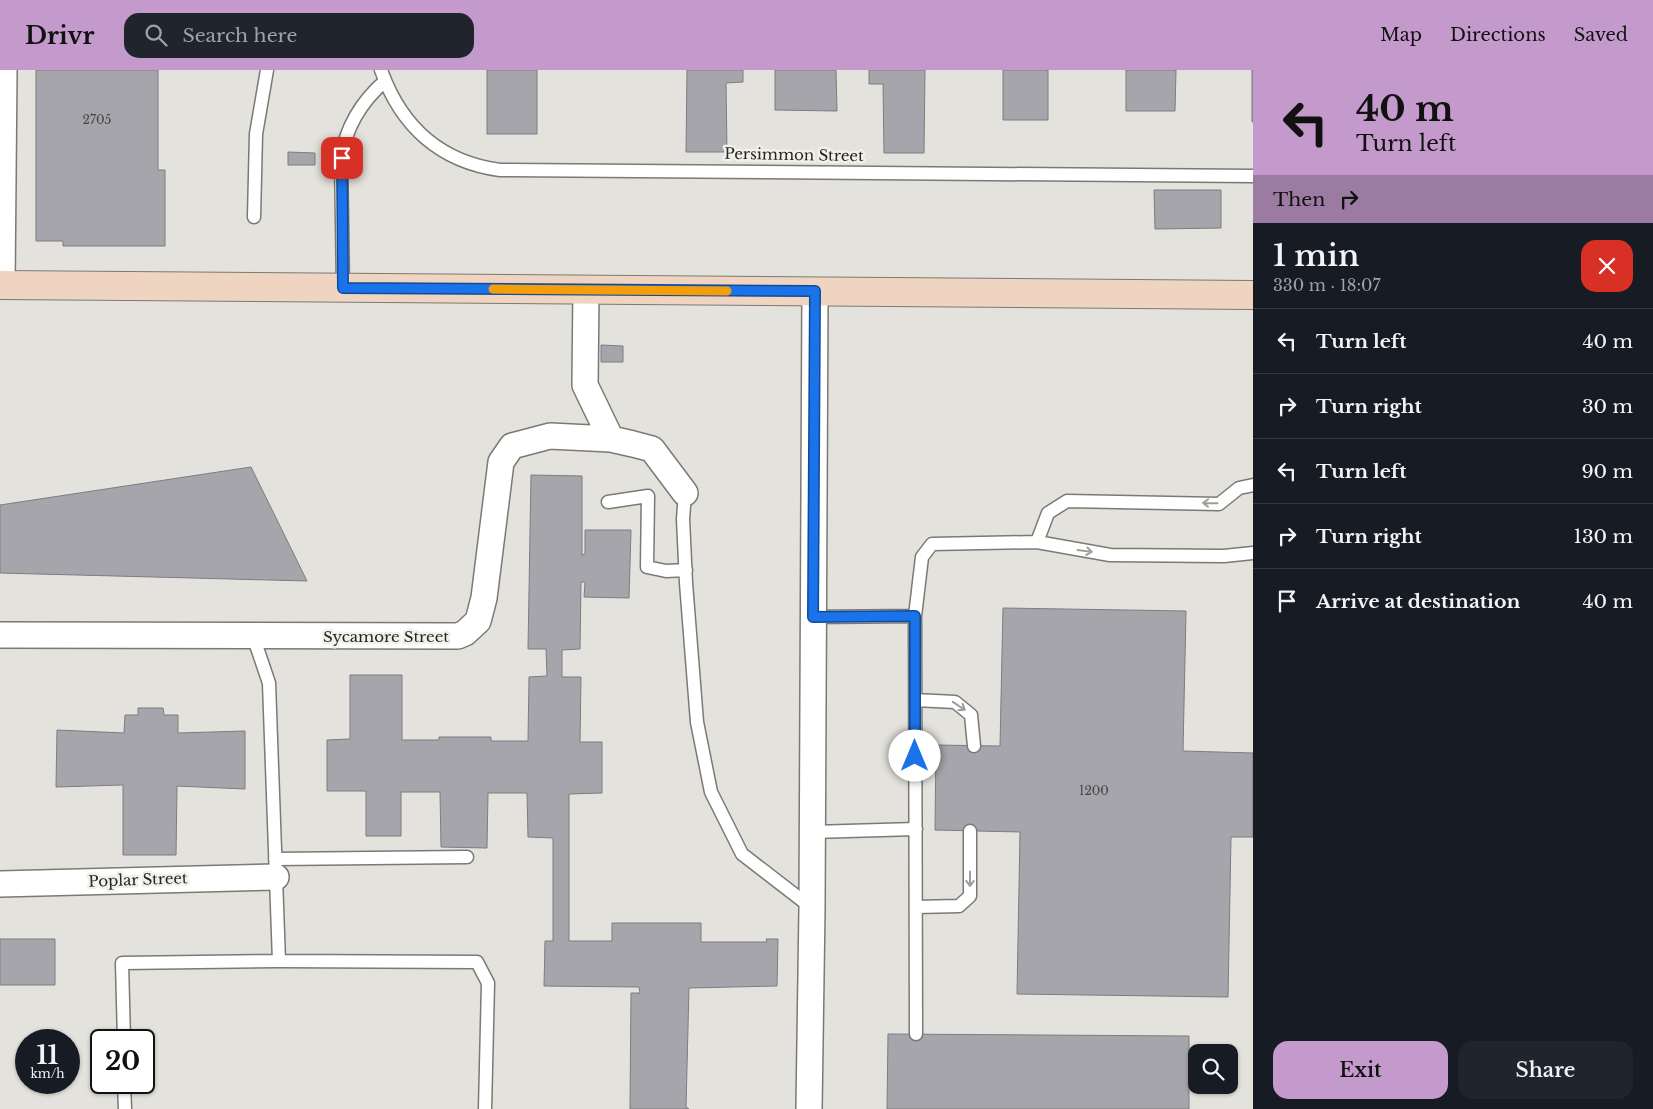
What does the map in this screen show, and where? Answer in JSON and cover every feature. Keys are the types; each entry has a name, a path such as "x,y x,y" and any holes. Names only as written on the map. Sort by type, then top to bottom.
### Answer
{"main road":[{"path":"1,285 1253,295"}],"street":[{"path":"1,285 4,70"},
{"path":"586,290 585,385 612,439"},
{"path":"809,1109 812,908 815,291"},
{"name":"Sycamore Street","path":"0,635 451,637 465,633 478,621 484,598 501,462 512,446 550,436 612,439 652,450 685,493"},
{"name":"Poplar Street","path":"0,884 276,868"}],"lane":[{"path":"254,217 256,134 267,70"},
{"path":"343,288 342,158 344,144 355,117 383,76"},
{"name":"Persimmon Street","path":"383,76 405,117 431,144 469,163 500,170 1253,176"},
{"path":"1037,542 1048,513 1067,501 1219,504 1239,488 1253,485"},
{"path":"685,493 683,519 697,722 711,792 742,854 812,908"},
{"path":"608,502 648,496 647,567 666,571 686,570"},
{"path":"916,1034 915,616 922,557 932,544 1037,542 1110,555 1224,556 1253,553"},
{"path":"813,617 915,616"},
{"path":"253,636 269,683 279,961"},
{"path":"915,700 956,702 971,715 974,746"},
{"path":"812,832 916,829"},
{"path":"916,907 959,906 970,896 970,830"},
{"path":"276,868 467,857"},
{"path":"124,1029 122,964 279,961 477,962 488,983 485,1109"},
{"path":"124,1094 125,1109"}],"building":[{"path":"36,70 158,70 158,170 165,170 165,246 63,246 63,241 36,241"},
{"path":"487,70 537,70 537,134 487,134"},
{"path":"687,70 743,70 743,82 726,83 727,152 686,152"},
{"path":"775,70 836,70 837,111 775,110"},
{"path":"869,70 925,70 924,153 884,153 883,84 869,84"},
{"path":"1003,70 1048,70 1048,120 1003,120"},
{"path":"1126,70 1176,70 1175,111 1126,111"},
{"path":"1253,70 1253,122 1252,122"},
{"path":"288,152 315,153 315,165 288,165"},
{"path":"1154,190 1221,190 1221,228 1155,229"},
{"path":"601,345 623,346 623,362 601,362"},
{"path":"251,467 307,581 0,573 0,505"},
{"path":"531,475 582,476 582,555 585,554 585,530 631,530 629,598 584,597 585,582 581,582 580,649 562,650 562,677 581,677 580,742 602,742 602,793 569,794 569,941 612,941 612,923 701,923 701,942 767,942 766,939 778,939 777,986 689,988 686,1107 689,1109 630,1109 631,993 640,993 639,987 544,986 545,941 553,941 553,838 528,837 527,793 488,793 487,848 441,847 440,792 401,792 401,836 366,836 366,791 327,791 327,740 350,739 350,675 402,675 402,740 439,740 439,737 491,737 491,741 528,741 529,677 547,676 546,649 528,649"},
{"path":"1003,608 1186,611 1183,751 1253,753 1253,837 1231,837 1228,997 1017,994 1020,832 935,830 936,745 1000,746"},
{"path":"138,708 163,708 164,715 178,715 178,733 245,731 245,789 177,786 176,855 123,855 123,785 56,787 57,730 124,733 125,715 138,715"},
{"path":"0,939 55,939 55,985 0,985"},
{"path":"888,1034 1189,1036 1189,1109 887,1109"}],"slow traffic":[{"path":"493,289 727,291"}],"route":[{"path":"342,158 343,288 815,291 813,617 915,616 915,756"}]}
